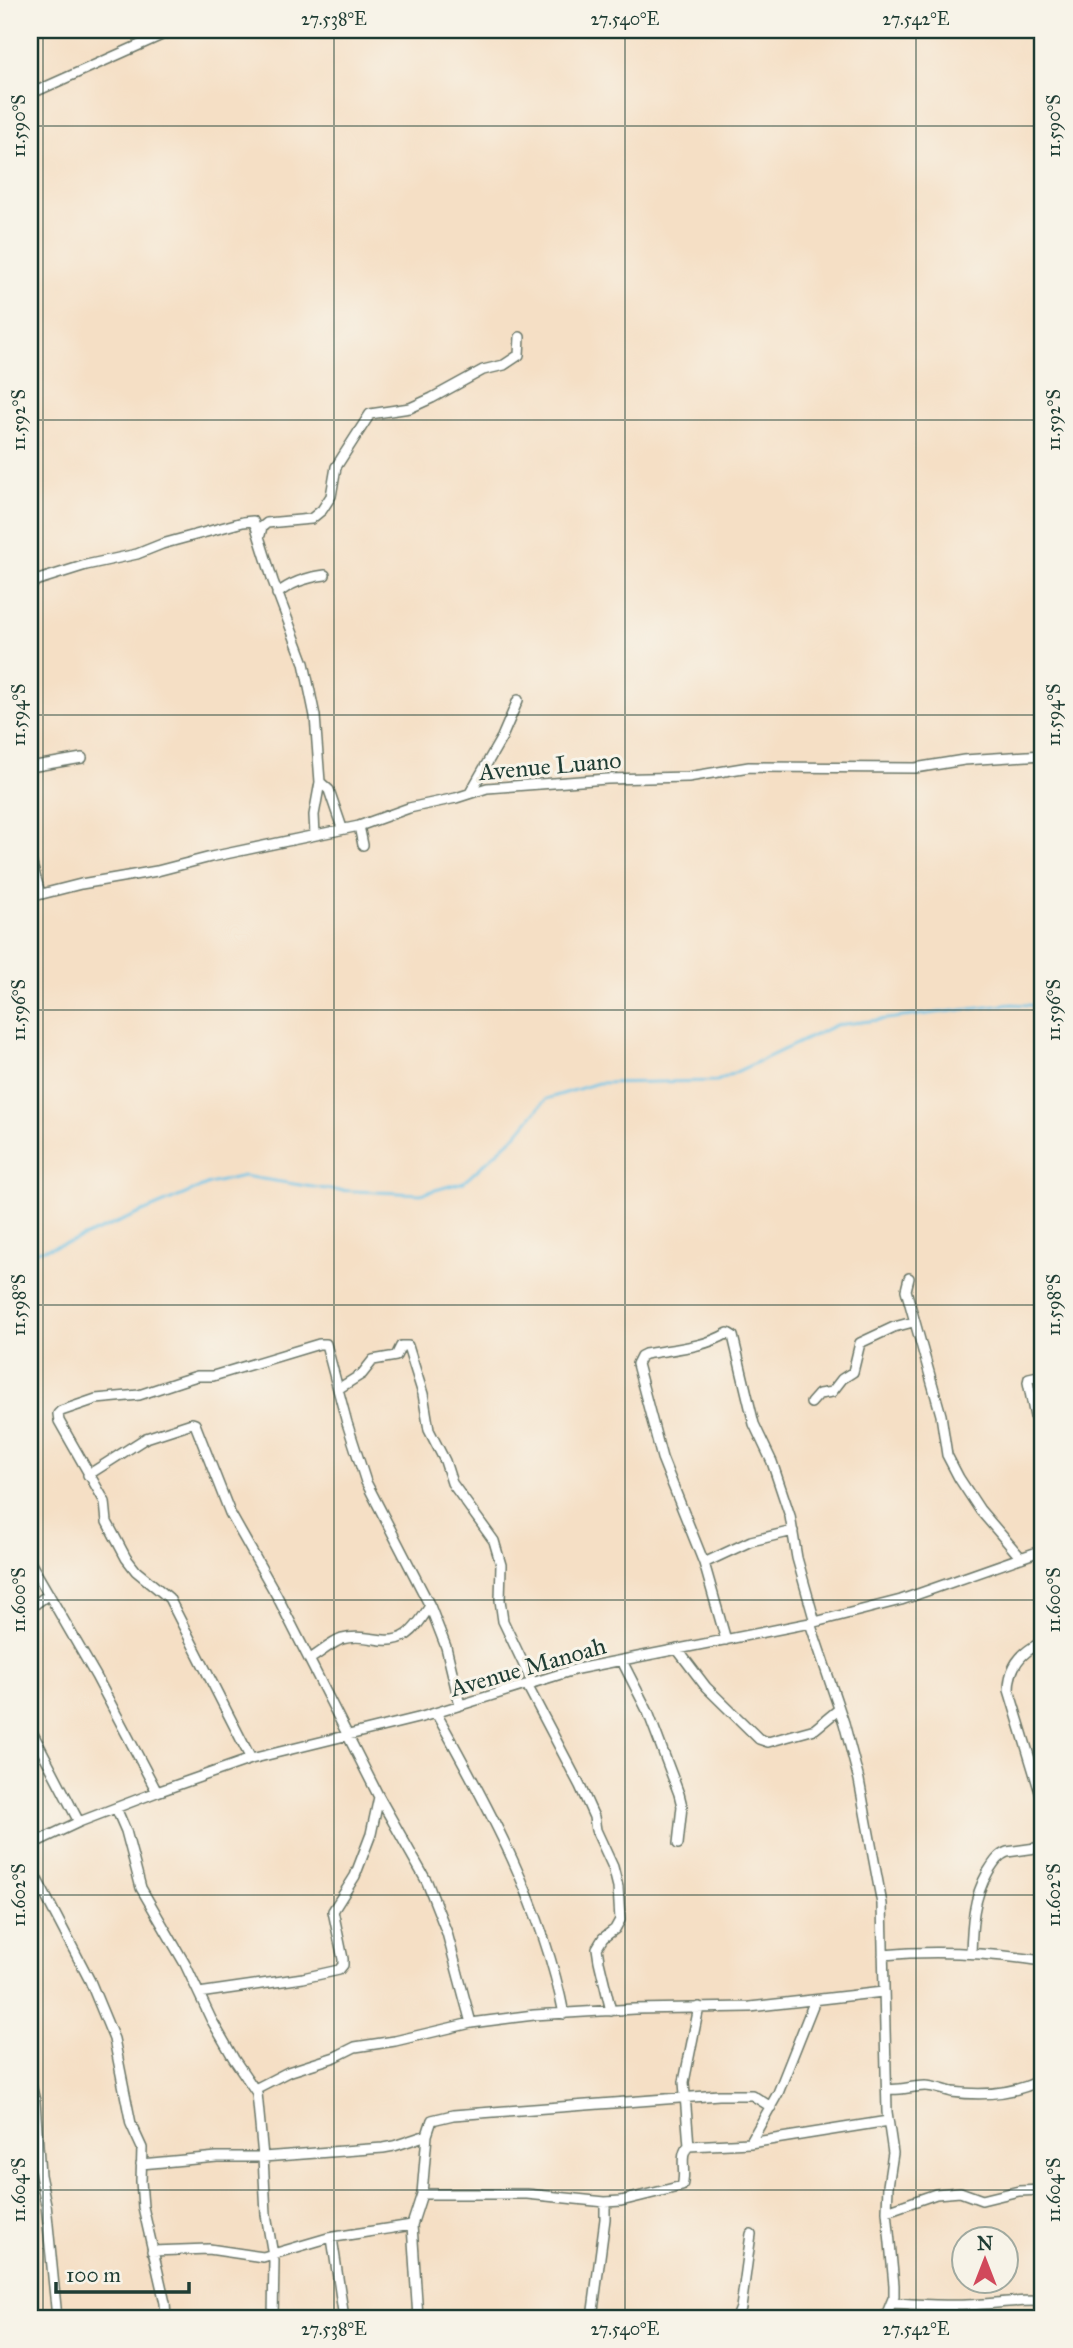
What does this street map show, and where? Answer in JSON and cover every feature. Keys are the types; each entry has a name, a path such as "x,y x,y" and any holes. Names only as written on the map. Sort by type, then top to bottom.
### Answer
{"street":[{"path":"30,94 173,30"},
{"path":"259,537 262,527 267,523 311,519 322,510 331,496 336,467 370,414 410,408 483,370 504,365 519,355 520,337"},
{"path":"30,589 35,581 86,565 137,554 162,544 253,521 307,676 317,732 320,782 314,815 315,835"},
{"path":"277,594 311,576 325,575"},
{"path":"470,793 509,724 517,700"},
{"name":"Avenue Luano","path":"30,897 157,872 359,826 409,808 495,787 607,779 688,777 749,767 903,768 964,760 1043,755"},
{"path":"30,767 82,758"},
{"path":"320,782 329,790 342,828"},
{"path":"359,826 363,845"},
{"path":"30,857 40,893"},
{"path":"909,1278 906,1290 941,1415 947,1455 980,1510 1021,1558"},
{"path":"810,1403 819,1394 832,1392 842,1379 853,1372 860,1343 890,1328 913,1322"},
{"path":"726,1640 704,1563 663,1458 637,1370 639,1359 645,1354 694,1346 732,1334 754,1424 775,1471 793,1531 812,1622 859,1780 882,1905 888,2121 893,2153 887,2211 894,2285 885,2318"},
{"path":"251,1759 169,1598 136,1571 126,1558 107,1522 105,1502 59,1421 58,1414 61,1411 87,1402 139,1395 323,1343 328,1347 366,1482 430,1606 446,1647 460,1705"},
{"path":"338,1389 362,1374 373,1360 396,1356 401,1346 408,1346 424,1394 429,1430 448,1467 452,1483 494,1541 501,1565 500,1600 503,1621 594,1817 596,1830 614,1867 620,1920 597,1948 611,2011"},
{"path":"1043,1375 1029,1378 1028,1382 1043,1456"},
{"path":"88,1475 146,1438 195,1424 230,1513 310,1659 379,1797 427,1882 442,1919 471,2023"},
{"path":"704,1563 751,1541 793,1531"},
{"name":"Avenue Manoah","path":"30,1845 79,1822 156,1792 251,1759 436,1713 577,1669 812,1622 901,1600 1043,1550"},
{"path":"30,1562 96,1676 156,1792"},
{"path":"30,1608 49,1594"},
{"path":"310,1659 342,1639 362,1636 387,1641 397,1640 415,1627 430,1606"},
{"path":"1043,1642 1016,1663 1010,1672 1009,1681 1009,1690 1043,1802"},
{"path":"677,1649 706,1687 759,1739 768,1742 815,1729 838,1710"},
{"path":"622,1661 648,1712 679,1794 682,1806 678,1844"},
{"path":"436,1713 461,1756 514,1862 549,1954 564,2014"},
{"path":"30,1728 79,1822"},
{"path":"199,1993 303,1978 339,1969 343,1965 333,1911 355,1876 371,1834 379,1797"},
{"path":"116,1808 126,1831 141,1888 186,1964 234,2059 255,2089 263,2157 265,2214 273,2254 273,2318"},
{"path":"971,1953 976,1898 993,1863 1001,1854 1007,1852 1043,1847"},
{"path":"30,1866 90,1981 106,2014 114,2039 131,2124 142,2148 143,2207 166,2318"},
{"path":"883,1955 971,1953 1043,1961"},
{"path":"255,2089 288,2072 335,2057 355,2047 395,2041 471,2023 611,2011 750,2007 884,1992"},
{"path":"750,2143 771,2106 815,2000"},
{"path":"689,2146 684,2097 687,2065 699,2007"},
{"path":"887,2088 895,2090 929,2086 948,2091 988,2094 1004,2092 1043,2079"},
{"path":"30,2081 35,2101 40,2175 46,2204 57,2318"},
{"path":"418,2318 412,2225 422,2194 427,2135 432,2120 453,2115 743,2094 752,2095 771,2106"},
{"path":"422,2194 527,2193 606,2202 621,2201 682,2186 683,2152 689,2146 750,2143 888,2121"},
{"path":"141,2164 394,2147 427,2135"},
{"path":"30,2176 40,2175"},
{"path":"887,2211 936,2193 960,2193 982,2200 1019,2191 1043,2190"},
{"path":"592,2318 606,2202"},
{"path":"152,2251 209,2249 263,2257 332,2238 412,2225"},
{"path":"737,2318 741,2308 751,2234"},
{"path":"332,2238 344,2318"},
{"path":"891,2303 958,2305 1043,2301"}],"waterway":[{"path":"30,1253 74,1241 209,1184 243,1176 332,1190 421,1194 464,1182 517,1134 546,1099 598,1083 717,1081 836,1025 1012,1004 1043,1006"}]}
